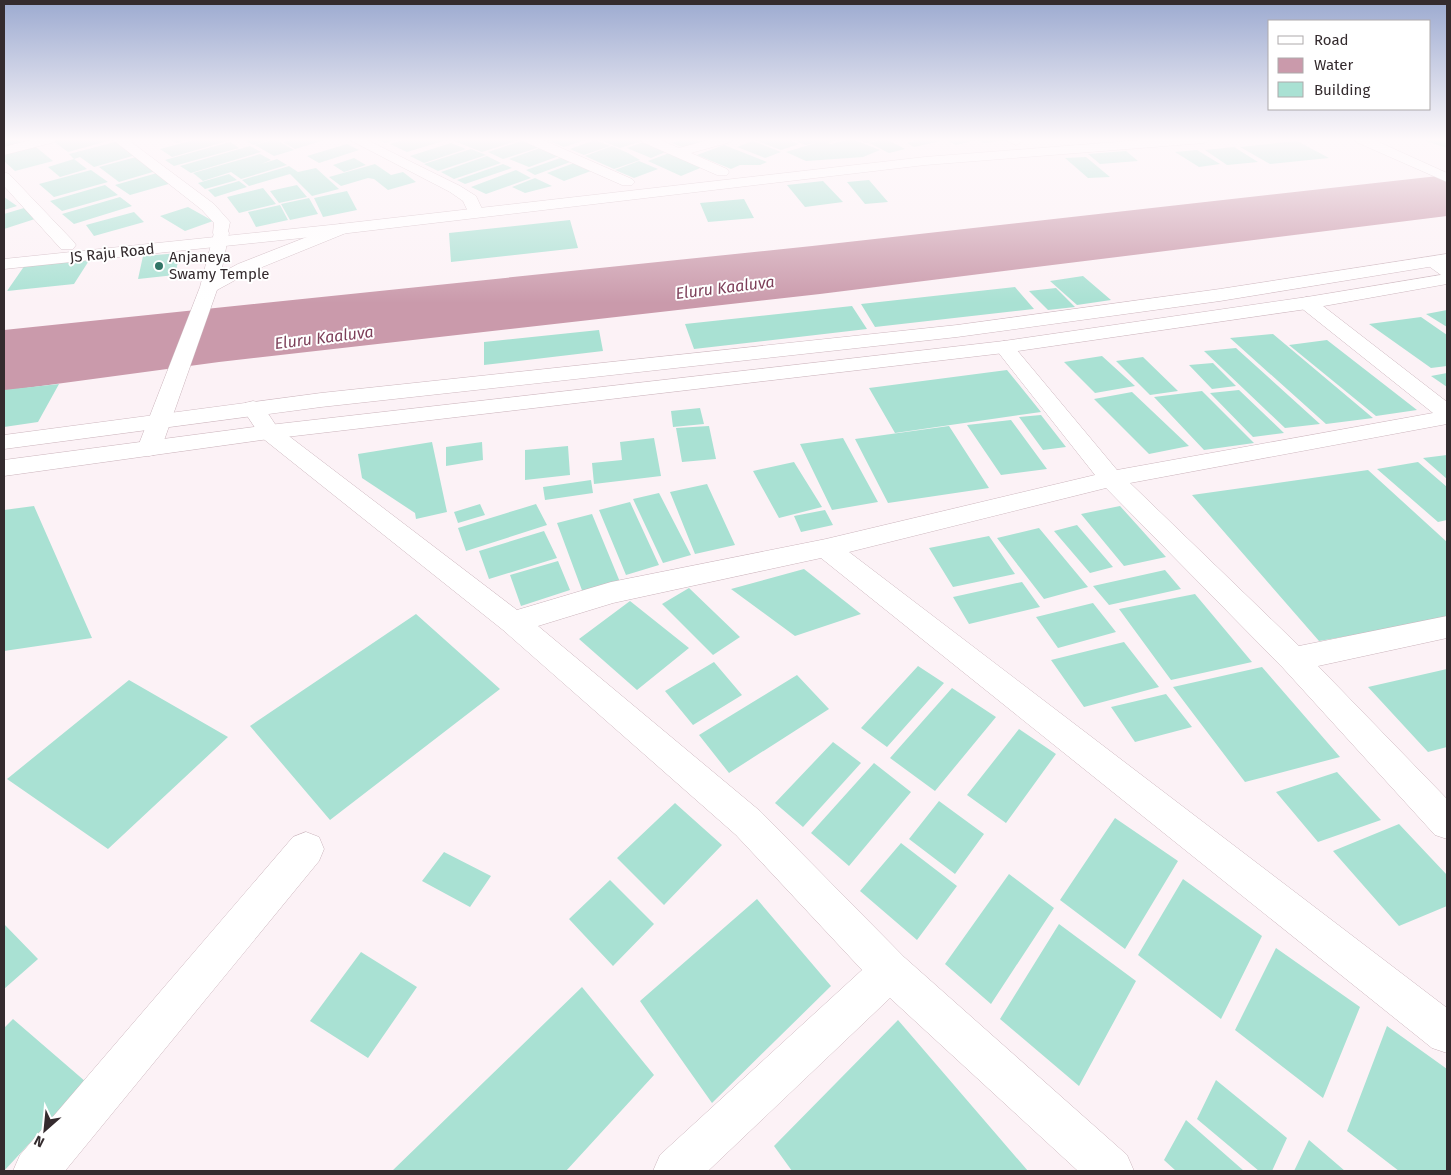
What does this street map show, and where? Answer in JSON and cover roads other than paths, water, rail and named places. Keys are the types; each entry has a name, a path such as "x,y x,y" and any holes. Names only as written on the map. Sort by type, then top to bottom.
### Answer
{"main road":[{"path":"19,194 67,245"},
{"path":"149,450 209,287 221,238 222,222 208,207 192,194"},
{"path":"460,194 473,206"},
{"name":"JS Raju Road","path":"4,251 67,245 221,238 340,229 551,194"},
{"name":"JS Raju Road","path":"4,264 473,206 595,194"},
{"path":"209,287 244,268 340,229"},
{"path":"4,468 149,450 261,420 550,374 957,331 1442,264"},
{"path":"4,442 159,420 261,420 1004,347 1307,303 1447,280"},
{"path":"1307,303 1447,413"},
{"path":"1004,347 1111,479 1292,659 1447,823"},
{"path":"513,622 569,607 611,593 826,548 1111,479 1447,417"},
{"path":"261,420 513,622 748,822 890,971 1111,1171"},
{"path":"826,548 1447,1033"},
{"path":"1292,659 1447,627"},
{"path":"36,1171 306,849"},
{"path":"676,1171 890,971"}],"water":[{"name":"Eluru Kaaluva","path":"1279,194 1447,194 1447,216 820,294 219,362 4,391 4,330 812,246"}],"place":[{"name":"Anjaneya Swamy Temple","path":"159,266"}]}
